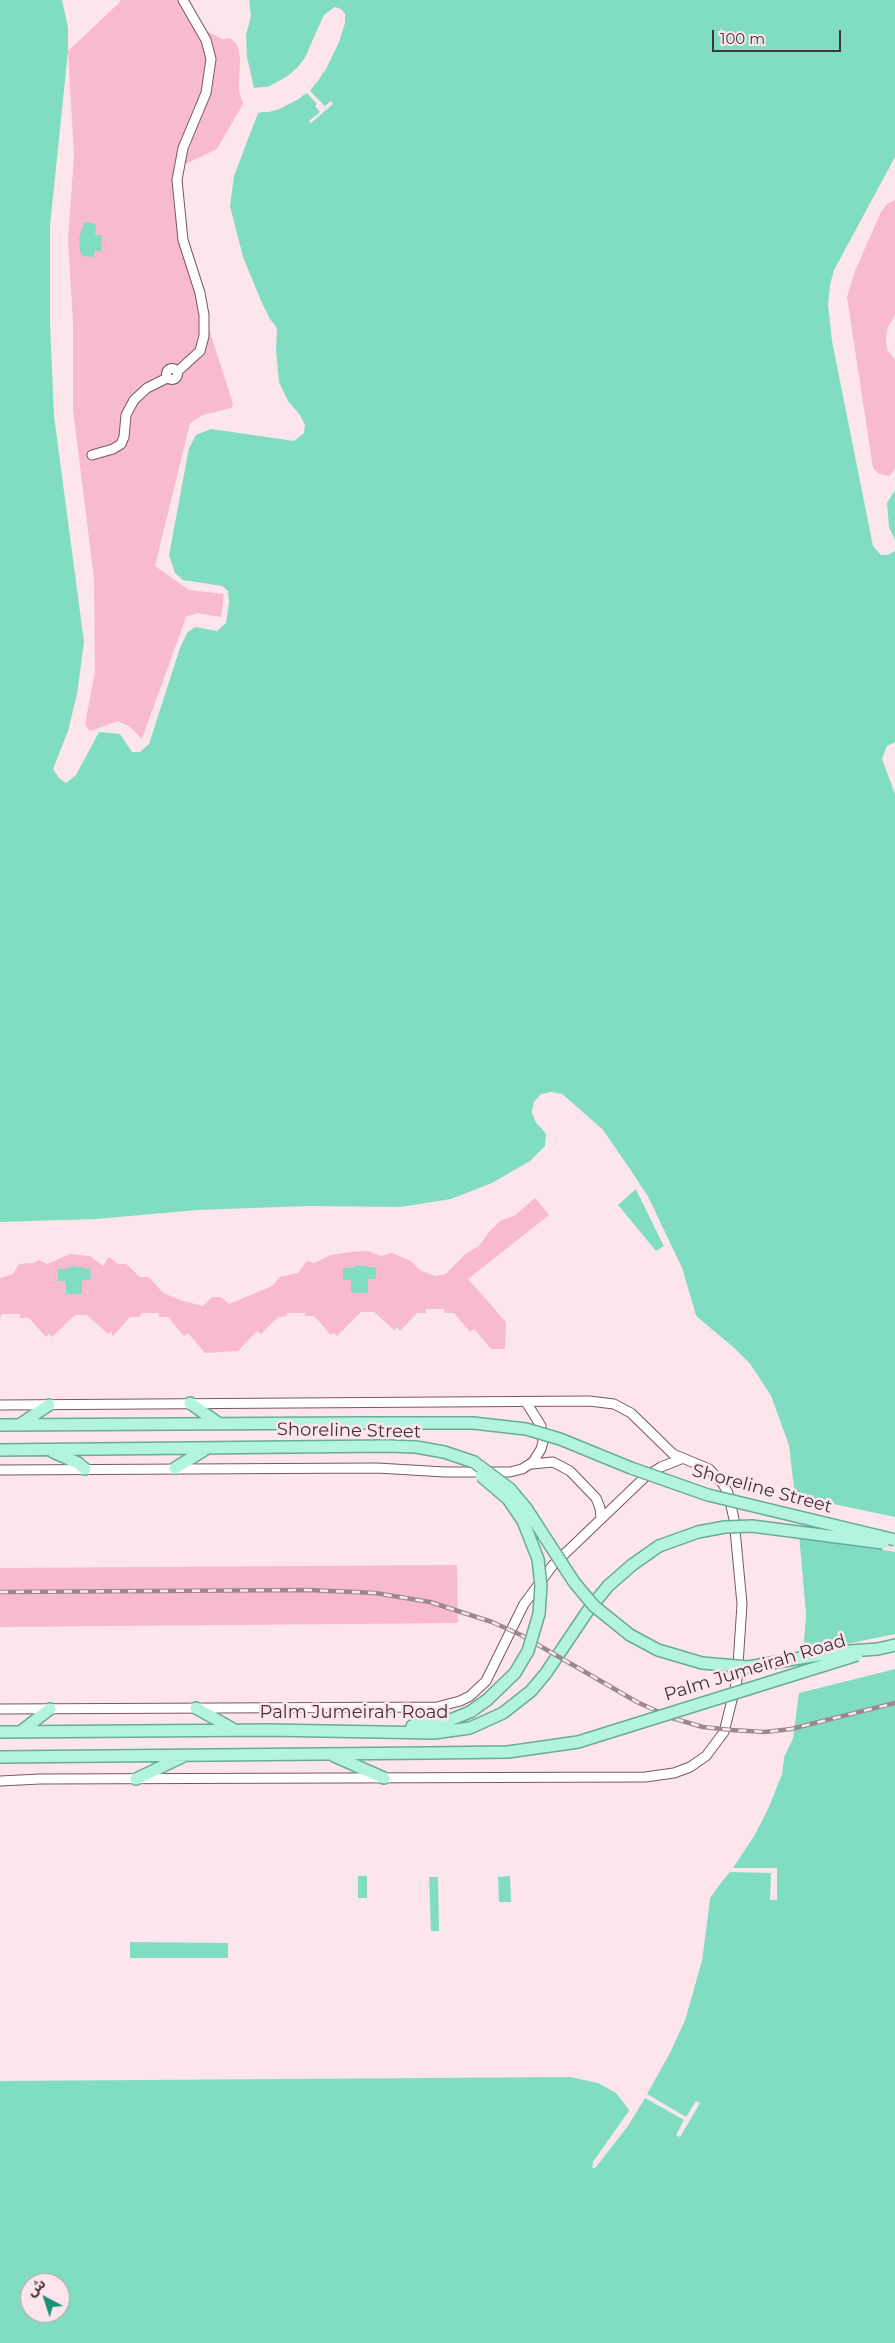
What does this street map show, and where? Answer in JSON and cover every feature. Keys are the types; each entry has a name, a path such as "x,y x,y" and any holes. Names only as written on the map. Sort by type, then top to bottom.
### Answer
{"main road":[{"path":"190,1403 218,1423"},
{"path":"18,1425 49,1405"},
{"name":"Shoreline Street","path":"0,1425 473,1423 526,1429 560,1439 640,1471 708,1495 895,1542"},
{"name":"Shoreline Street","path":"0,1450 402,1446 444,1452 474,1462 510,1489 529,1513 574,1582 594,1606 630,1635 658,1650 702,1663 748,1667 836,1652 878,1649"},
{"path":"175,1468 208,1448"},
{"path":"49,1450 80,1464 85,1469"},
{"path":"363,1731 383,1726 429,1725 445,1722 470,1712 488,1700 515,1673 533,1639 541,1600 538,1559 526,1528 508,1499 488,1480 444,1452"},
{"name":"Palm Jumeirah Road","path":"0,1732 235,1730 446,1732 475,1726 503,1713 522,1699 539,1682 587,1612 608,1586 632,1565 659,1546 698,1532 725,1527 752,1526 780,1528 862,1542 895,1542"},
{"name":"Palm Jumeirah Road","path":"0,1757 508,1752 544,1749 578,1742 767,1682 895,1645"},
{"path":"20,1732 50,1708"},
{"path":"196,1708 235,1730"},
{"path":"330,1754 384,1778"},
{"path":"136,1779 188,1755"}],"street":[{"path":"92,455 113,449 120,444 124,436 126,415 134,400 147,388 167,378 174,379 177,372 200,351 204,336 204,316 200,294 183,240 177,180 183,148 206,92 211,59 204,35 183,0"},
{"path":"0,1405 589,1401 619,1405 631,1413 673,1454 709,1470 723,1484 731,1503 737,1543 742,1604 739,1661 727,1723 713,1749 690,1767 674,1773 660,1775 0,1781"},
{"path":"0,1470 377,1468 505,1473 516,1471 533,1462 541,1449 543,1434 538,1420 526,1402"},
{"path":"0,1709 437,1707 460,1701 474,1693 486,1681 516,1619 542,1577 645,1477 661,1467 681,1459"},
{"path":"527,1466 546,1462 565,1467 596,1498 601,1518"}],"shaded area":[{"path":"0,0 62,0 68,27 68,51 50,226 50,322 54,416 84,642 77,694 68,731 53,769 59,778 66,783 76,775 99,732 120,734 132,752 140,752 149,744 180,648 187,633 195,627 217,631 226,623 229,603 228,591 222,586 183,580 175,573 169,555 189,448 196,435 211,429 294,441 304,433 305,425 300,415 288,401 279,382 276,350 277,328 262,303 243,257 230,206 234,176 258,113 279,109 299,99 318,81 339,42 345,14 335,7 324,15 305,58 298,67 288,76 268,87 254,88 247,57 246,35 251,16 249,0 895,0 895,157 834,270 828,305 832,341 873,546 881,555 888,555 895,551 895,742 887,746 882,759 895,794 895,2343 0,2343 0,2081 570,2077 598,2083 616,2093 630,2111 593,2162 592,2168 627,2127 642,2103 685,2020 702,1960 710,1898 754,1836 782,1774 784,1757 793,1738 806,1615 789,1446 771,1396 750,1364 696,1316 682,1268 648,1197 603,1130 562,1094 542,1094 534,1102 532,1112 536,1122 546,1134 545,1146 530,1161 492,1183 451,1199 401,1207 308,1206 198,1210 96,1219 0,1222"},
{"path":"120,0 186,0 207,31 222,39 230,38 237,44 240,57 239,91 243,104 217,149 183,165 183,205 189,247 205,295 210,332 233,404 231,408 203,415 190,423 155,566 189,590 224,594 221,617 197,613 186,617 142,739 129,726 118,721 90,731 85,724 95,672 94,579 73,409 73,322 68,241 74,155 68,51"},
{"path":"895,200 895,315 888,327 886,336 887,349 895,360 895,468 890,476 879,474 873,468 847,297 855,271 881,212 887,204"},
{"path":"84,222 96,224 95,235 102,235 101,252 95,250 94,257 82,256 80,251 79,239"},
{"path":"895,490 895,540 889,527 887,503"},
{"path":"636,1189 664,1246 656,1251 618,1205"},
{"path":"535,1198 549,1215 468,1279 506,1322 505,1349 491,1349 474,1329 470,1332 454,1313 444,1313 444,1309 426,1309 426,1313 417,1313 400,1331 397,1327 394,1330 374,1312 361,1312 337,1336 334,1333 331,1335 314,1316 305,1316 305,1313 287,1313 287,1316 278,1317 261,1334 257,1331 238,1351 205,1353 188,1333 184,1336 168,1317 159,1317 158,1313 141,1313 140,1317 130,1317 113,1336 111,1332 108,1334 87,1315 75,1315 52,1337 49,1334 46,1337 29,1318 20,1318 20,1314 2,1314 0,1318 0,1278 13,1274 19,1264 33,1263 39,1260 47,1264 70,1254 90,1256 103,1266 109,1257 118,1264 126,1264 140,1277 149,1277 163,1293 203,1306 212,1297 221,1297 229,1304 272,1286 280,1277 298,1273 307,1261 314,1263 331,1255 350,1252 368,1251 381,1256 392,1253 411,1261 421,1271 436,1276 446,1274 464,1255 480,1245 501,1220 514,1216"},
{"path":"357,1265 376,1268 376,1279 368,1279 368,1293 351,1293 351,1280 343,1280 343,1268 352,1268"},
{"path":"72,1266 90,1269 91,1280 82,1280 82,1294 66,1294 66,1281 58,1281 58,1269 67,1269"},
{"path":"457,1565 458,1623 0,1627 0,1568"},
{"path":"358,1876 367,1876 367,1898 358,1898"},
{"path":"510,1876 511,1902 499,1902 498,1877"},
{"path":"429,1877 438,1877 439,1931 431,1931"},
{"path":"130,1942 228,1943 228,1958 130,1958"}],"pier":[{"path":"335,7 341,9 345,14 345,23 339,42 326,69 310,91 325,106 331,101 333,104 311,123 309,121 320,112 315,106 317,104 307,93 279,109 269,112 256,112 278,107 297,97 316,80 337,41 342,22 342,15 339,11 335,10 326,16 307,59 290,78 268,90 254,91 251,88 268,87 288,76 298,67 305,58 324,15"},
{"path":"551,1092 562,1094 603,1130 648,1197 682,1268 696,1316 750,1364 771,1396 789,1446 795,1496 895,1517 895,1552 799,1534 806,1615 803,1653 895,1634 895,1669 799,1693 793,1738 784,1757 782,1774 769,1807 754,1836 733,1868 777,1868 777,1900 770,1900 771,1873 730,1872 714,1891 710,1898 702,1960 685,2020 671,2051 647,2094 686,2117 696,2101 700,2103 680,2137 676,2135 684,2120 645,2098 627,2127 593,2169 593,2162 631,2108 632,2112 624,2125 595,2165 625,2126 669,2050 682,2019 700,1959 708,1897 752,1834 779,1774 781,1756 791,1738 803,1615 787,1446 769,1397 748,1366 733,1350 694,1318 680,1269 645,1198 601,1132 561,1096 551,1094 543,1096 536,1104 535,1112 538,1121 549,1135 536,1123 532,1112 534,1102 541,1094"},
{"path":"635,1187 638,1188 666,1245 665,1248"}],"railway":[{"path":"0,1592 308,1590 375,1593 430,1602 492,1622 521,1635 637,1702 672,1718 703,1727 765,1732 791,1729 895,1703"}]}
